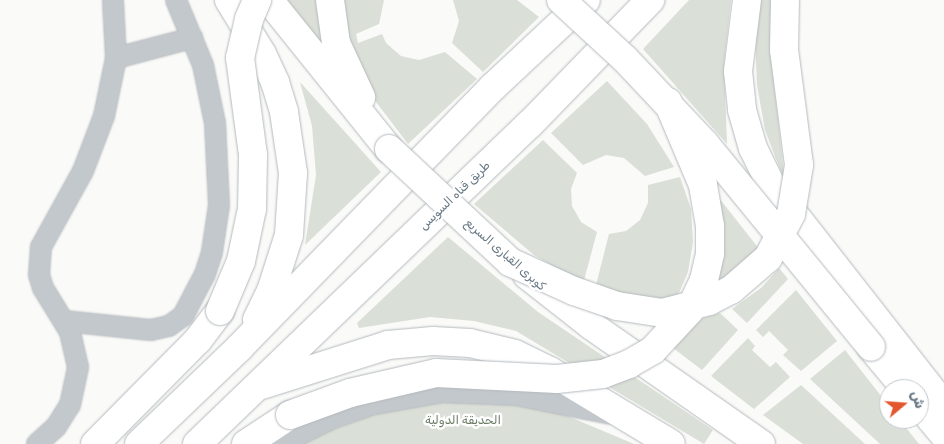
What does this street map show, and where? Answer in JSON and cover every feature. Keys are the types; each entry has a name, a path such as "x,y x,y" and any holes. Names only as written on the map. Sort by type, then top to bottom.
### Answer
{"highway":[{"path":"229,0 262,54 275,82 284,112 294,173 289,235 281,262 258,318 240,347"},
{"path":"96,444 198,340 220,311 242,261 252,209 254,182 240,58 249,19 257,0"},
{"name":"كوبرى القبارى السريع","path":"269,0 389,149 510,262 592,326 761,444"},
{"path":"330,0 336,43 344,66 389,149"},
{"path":"561,0 668,102 742,186 898,379"},
{"path":"139,444 240,347 493,87 586,0"},
{"name":"طريق قناه السويس","path":"197,444 523,130 650,0"},
{"path":"747,0 738,71 742,110 753,148 767,178 794,219 944,406"},
{"path":"510,262 595,300 662,313 709,301 751,275 768,258 782,236 797,190 799,165 784,50 785,0"},
{"path":"246,444 290,415 350,393 401,380 436,373 470,373 557,379 603,374 629,364 653,350 690,310 704,280 710,254 710,226 703,185 668,102"},
{"path":"256,387 388,345 432,341 470,343 515,354 572,382 671,444"},
{"path":"929,417 944,435"}],"street":[{"path":"37,444 64,416 74,393 77,354 64,321 43,288 39,275 40,247 95,144 116,58 113,0"},
{"path":"64,321 151,330 169,326 183,316 205,274 217,229 218,152 210,94 192,38 176,0"},
{"path":"116,58 192,38"},
{"path":"280,444 333,418 370,405 442,392 516,395 632,419"}],"green space":[{"path":"279,0 317,0 327,64"},
{"path":"343,0 384,0 379,24 356,34 358,43 382,34 386,43 401,56 419,60 445,52 477,79 408,144 373,98 351,55"},
{"path":"453,0 517,0 539,17 483,72 452,43 459,21"},
{"path":"689,0 731,0 724,64 727,144 643,49"},
{"path":"760,0 776,0 774,83 785,182 765,130 757,85 755,36"},
{"path":"607,81 647,124 674,167 645,176 624,158 606,155 583,165 551,133"},
{"path":"300,82 381,172 305,245 316,175 312,126"},
{"path":"543,140 577,173 571,189 572,206 581,222 597,232 583,284 534,255 474,204"},
{"path":"680,177 691,209 693,242 688,272 676,300 660,301 595,289 609,234 626,231 640,220 648,203 648,185"},
{"path":"708,184 760,250 710,291"},
{"path":"448,237 538,312 713,430 704,444 516,331 474,321 430,317 359,328 357,323"},
{"path":"779,268 788,279 747,323 732,309 761,288"},
{"path":"796,290 837,341 801,371 783,355 788,350 769,331 763,337 756,330"},
{"path":"720,313 738,330 702,370 673,348 693,321"},
{"path":"748,338 755,346 752,350 770,367 776,362 790,377 754,409 711,376"},
{"path":"845,350 879,393 879,429 907,429 919,444 880,444 810,379"},
{"path":"801,385 865,444 803,444 763,415"},
{"name":"الحديقة الدولية","path":"413,400 498,400 558,412 634,444 292,444"}]}
